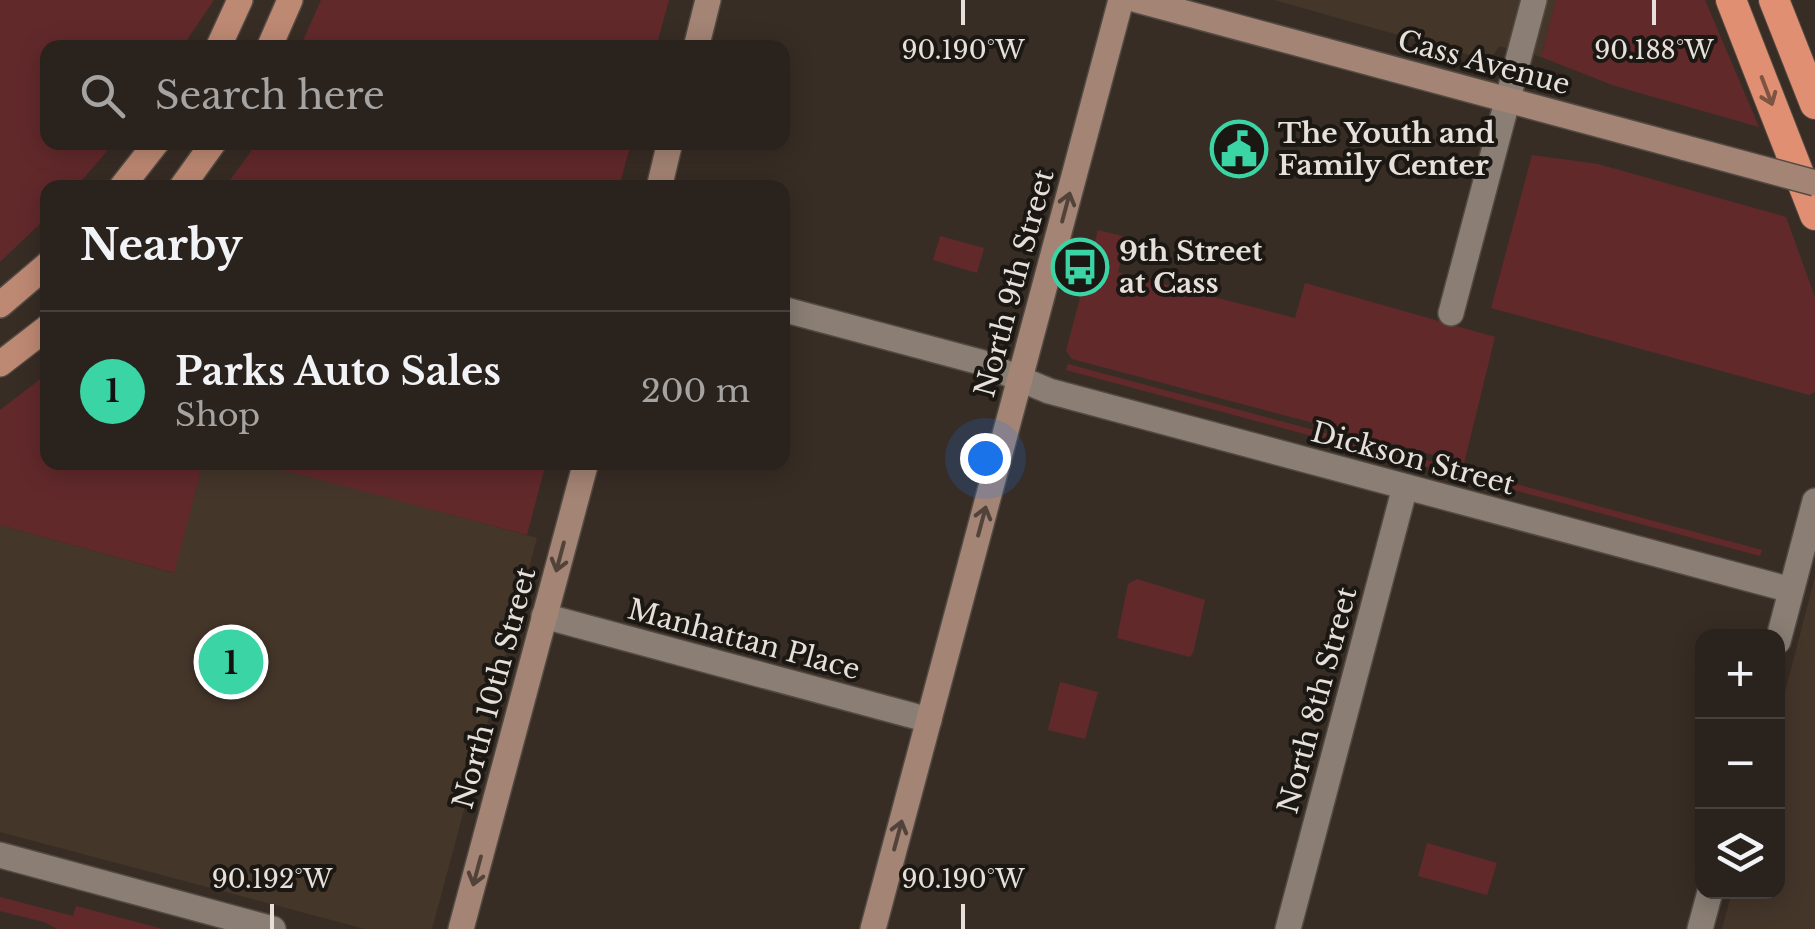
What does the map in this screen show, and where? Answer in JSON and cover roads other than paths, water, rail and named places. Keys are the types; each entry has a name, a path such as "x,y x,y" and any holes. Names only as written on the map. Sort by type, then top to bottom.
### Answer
{"highway":[{"path":"1731,0 1815,214"},
{"path":"1774,0 1815,104"}],"main road":[{"path":"222,40 240,0"},
{"path":"272,40 290,0"},
{"path":"127,180 151,150"},
{"path":"187,180 208,150"},
{"path":"0,305 40,271"},
{"path":"0,364 40,332"}],"street":[{"path":"698,40 708,0"},
{"name":"North 9th Street","path":"872,929 1121,0"},
{"name":"Cass Avenue","path":"1137,0 1815,182"},
{"path":"1451,313 1534,0"},
{"path":"660,180 668,150"},
{"name":"Dickson Street","path":"790,311 980,362 1048,391 1791,590"},
{"name":"North 10th Street","path":"461,929 584,470"},
{"name":"North 8th Street","path":"1288,929 1404,487"},
{"path":"1781,629 1815,501"},
{"name":"Manhattan Place","path":"544,616 928,720"},
{"path":"0,855 273,929"},
{"path":"1700,929 1708,899"}],"place":[{"name":"The Youth and Family Center","path":"1239,149"},
{"name":"9th Street at Cass","path":"1080,267"},
{"name":"Parks Auto Sales","path":"231,662"}]}
